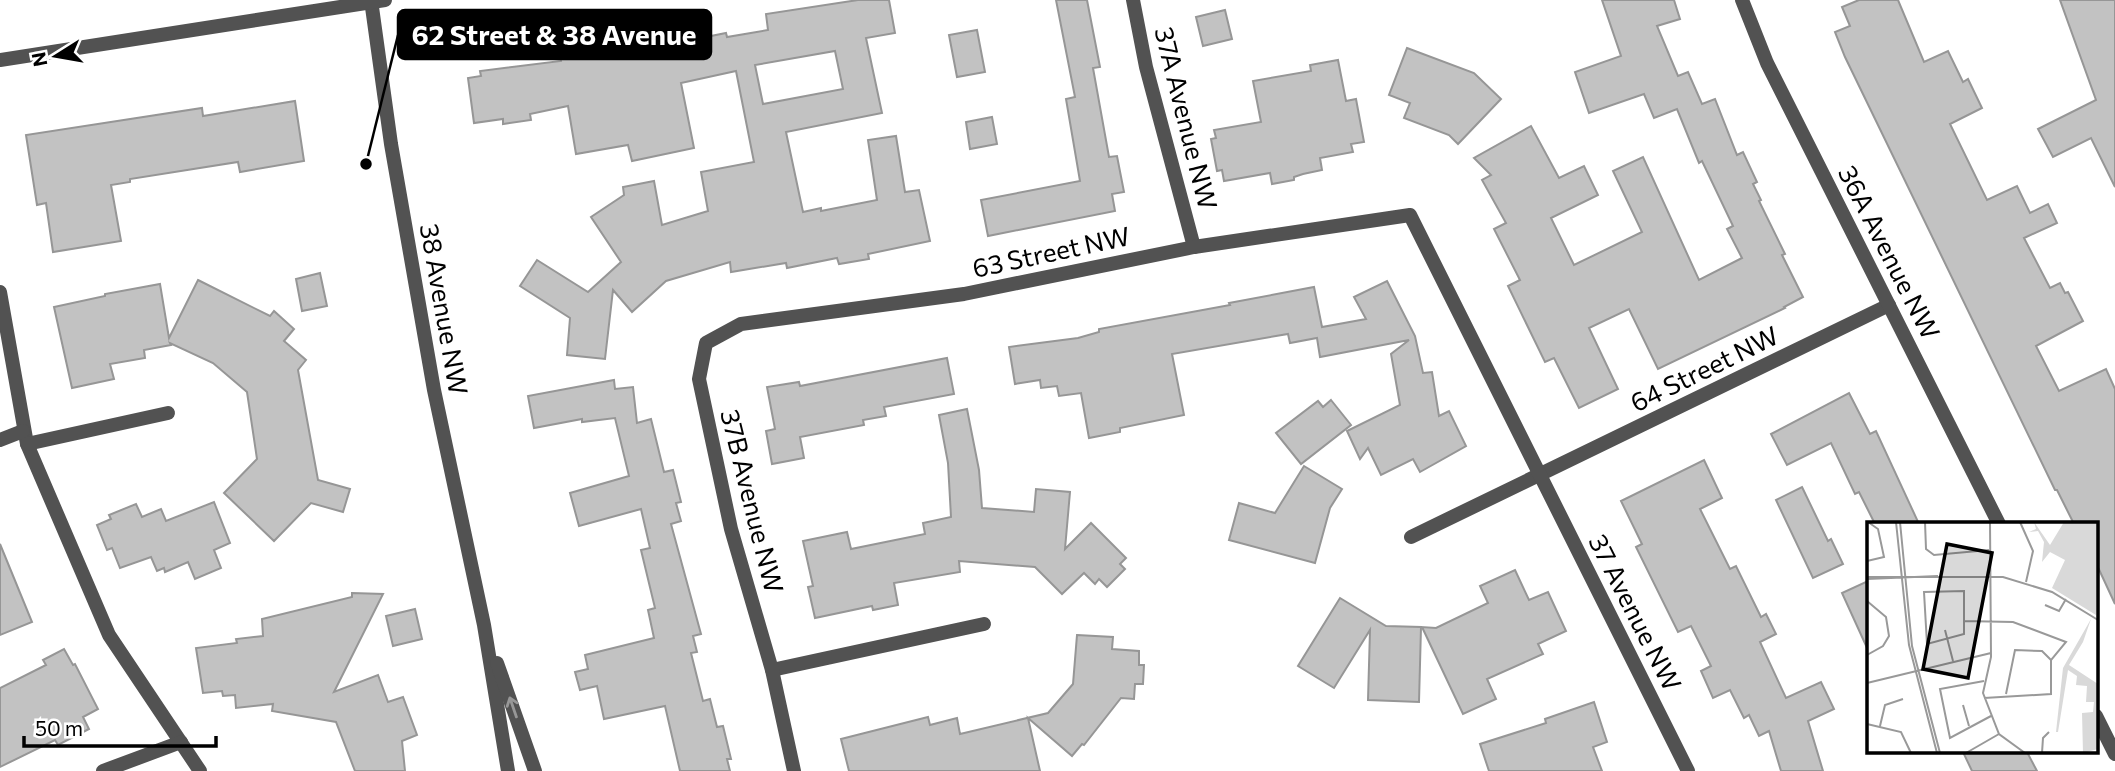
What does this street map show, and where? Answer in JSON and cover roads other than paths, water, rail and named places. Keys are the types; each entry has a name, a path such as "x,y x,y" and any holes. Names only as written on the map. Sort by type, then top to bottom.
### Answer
{"street":[{"name":"37A Avenue NW","path":"1133,0 1146,66 1194,247"},
{"name":"36A Avenue NW","path":"1742,0 1767,64 1998,522"},
{"path":"0,60 376,1"},
{"name":"38 Avenue NW","path":"376,1 391,144 434,390 484,625 508,771"},
{"name":"63 Street NW","path":"706,343 741,324 964,294 1194,247 1410,215"},
{"name":"37 Avenue NW","path":"1410,215 1688,771"},
{"path":"0,292 25,438 109,635 200,771"},
{"name":"64 Street NW","path":"1541,475 1889,305"},
{"name":"37B Avenue NW","path":"706,343 699,379 731,529 772,670 794,771"},
{"path":"0,440 168,413"},
{"path":"1411,537 1541,475"},
{"path":"772,670 984,624"},
{"name":"38 Avenue NW","path":"484,625 535,771"},
{"path":"2098,720 2115,754"},
{"path":"103,771 181,742"}],"place":[{"name":"62 Street & 38 Avenue","path":"366,164"}]}
